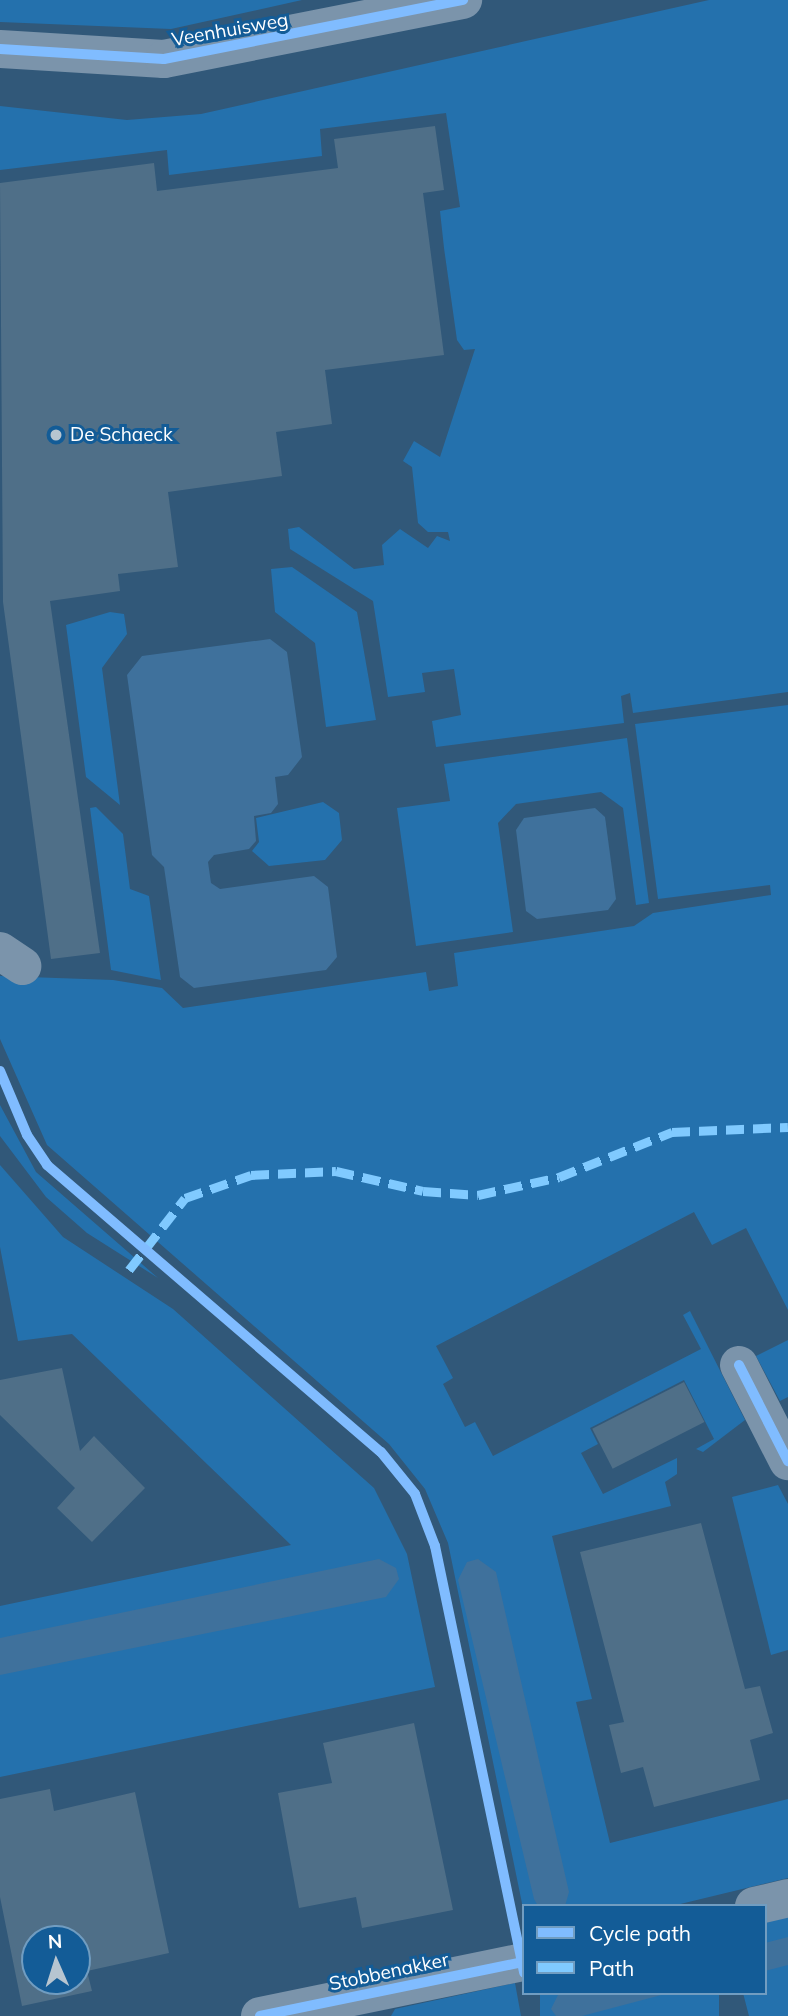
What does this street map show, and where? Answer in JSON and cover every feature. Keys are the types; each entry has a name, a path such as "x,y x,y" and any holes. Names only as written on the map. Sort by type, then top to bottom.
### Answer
{"street":[{"name":"Veenhuisweg","path":"0,49 164,59 463,0"},
{"path":"739,1365 788,1461"},
{"path":"762,1904 788,1898"},
{"name":"Stobbenakker","path":"260,2016 522,1962"}],"shaded area":[{"path":"0,0 302,0 171,29 0,22"},
{"path":"709,0 788,0 788,692 633,713 630,693 621,696 624,723 436,747 432,721 461,715 454,669 422,673 425,692 388,697 373,601 290,549 288,529 299,527 354,569 384,565 382,545 400,529 428,548 437,536 450,541 448,532 428,532 418,523 412,467 403,461 414,441 440,457 475,349 464,350 457,340 444,248 440,211 460,207 446,113 320,129 322,156 169,175 167,150 0,170 0,106 127,120 201,114"},
{"path":"292,567 357,612 376,720 326,727 315,643 275,612 271,569"},
{"path":"110,612 124,614 127,634 102,668 120,805 86,777 66,625"},
{"path":"270,639 287,652 302,757 288,775 275,777 278,804 271,813 254,816 256,841 249,849 214,855 208,862 211,883 220,889 314,876 328,887 337,957 326,970 194,988 180,977 164,867 152,855 127,675 142,656"},
{"path":"788,705 788,1310 746,1228 712,1245 694,1212 436,1346 453,1378 443,1384 465,1427 475,1422 493,1456 701,1349 683,1315 690,1311 745,1420 703,1452 696,1449 714,1439 684,1380 590,1428 598,1444 581,1453 603,1494 677,1458 677,1474 665,1482 671,1506 552,1536 592,1699 576,1702 610,1843 788,1799 788,1878 680,1904 522,1904 448,1543 425,1489 389,1444 47,1145 0,1039 0,976 113,980 162,988 183,1008 426,972 429,991 458,986 454,953 634,926 653,913 771,895 770,885 658,899 635,724"},
{"path":"627,738 649,903 636,905 623,808 601,792 516,804 498,823 513,932 416,946 397,808 450,801 444,764"},
{"path":"323,802 339,813 342,840 325,860 269,866 252,851 259,842 256,818"},
{"path":"96,807 123,834 130,889 149,896 161,980 111,970 90,808"},
{"path":"595,808 605,817 616,899 608,910 537,919 526,911 516,830 524,818"},
{"path":"0,1105 36,1172 158,1278 87,1233 46,1197 0,1136"},
{"path":"0,1165 63,1237 173,1309 374,1488 407,1554 435,1687 0,1777 0,1606 291,1545 72,1334 18,1341 0,1247"},
{"path":"788,1340 788,1397 780,1401 756,1356"},
{"path":"778,1485 788,1504 788,1650 771,1655 732,1497"},
{"path":"379,1559 396,1568 399,1579 386,1597 0,1675 0,1638"},
{"path":"478,1559 496,1572 569,1892 566,1904 537,1904 534,1899 458,1580 467,1562"},
{"path":"788,1916 788,2016 749,2016 744,1995 767,1995 767,1921"},
{"path":"788,1937 788,1965 767,1970 767,1942"},
{"path":"515,1983 521,2016 391,2016 395,2009"},
{"path":"540,1995 719,1995 719,2016 540,2016"},
{"path":"558,1995 661,1995 582,2016 556,2016 551,2009"}],"building":[{"path":"435,126 444,190 423,193 444,355 325,370 332,424 276,432 282,476 168,492 178,567 118,574 120,591 50,601 100,953 51,959 3,602 0,183 154,163 157,191 338,168 334,139"},
{"path":"62,1368 80,1451 94,1436 145,1488 92,1542 57,1508 75,1488 0,1415 0,1380"},
{"path":"684,1382 704,1422 613,1469 592,1429"},
{"path":"701,1523 745,1689 760,1686 773,1733 750,1740 760,1780 654,1807 643,1767 621,1773 609,1725 624,1722 580,1552"},
{"path":"414,1723 453,1910 362,1928 356,1897 299,1908 278,1793 332,1783 323,1743"},
{"path":"50,1789 54,1811 135,1792 169,1953 91,1970 91,1925 21,1925 21,1995 73,1995 22,2006 0,1897 0,1799"}],"marked path":[{"path":"129,1270 185,1198 251,1175 336,1171 423,1191 478,1195 559,1177 672,1132 788,1127"}],"cycle path":[{"path":"0,49 164,59 463,0"},
{"path":"0,1071 27,1135 47,1165 381,1452 415,1494 435,1546 522,1963"},
{"path":"739,1365 788,1461"},
{"path":"260,2016 522,1962"}],"place":[{"name":"De Schaeck","path":"56,435"}]}
